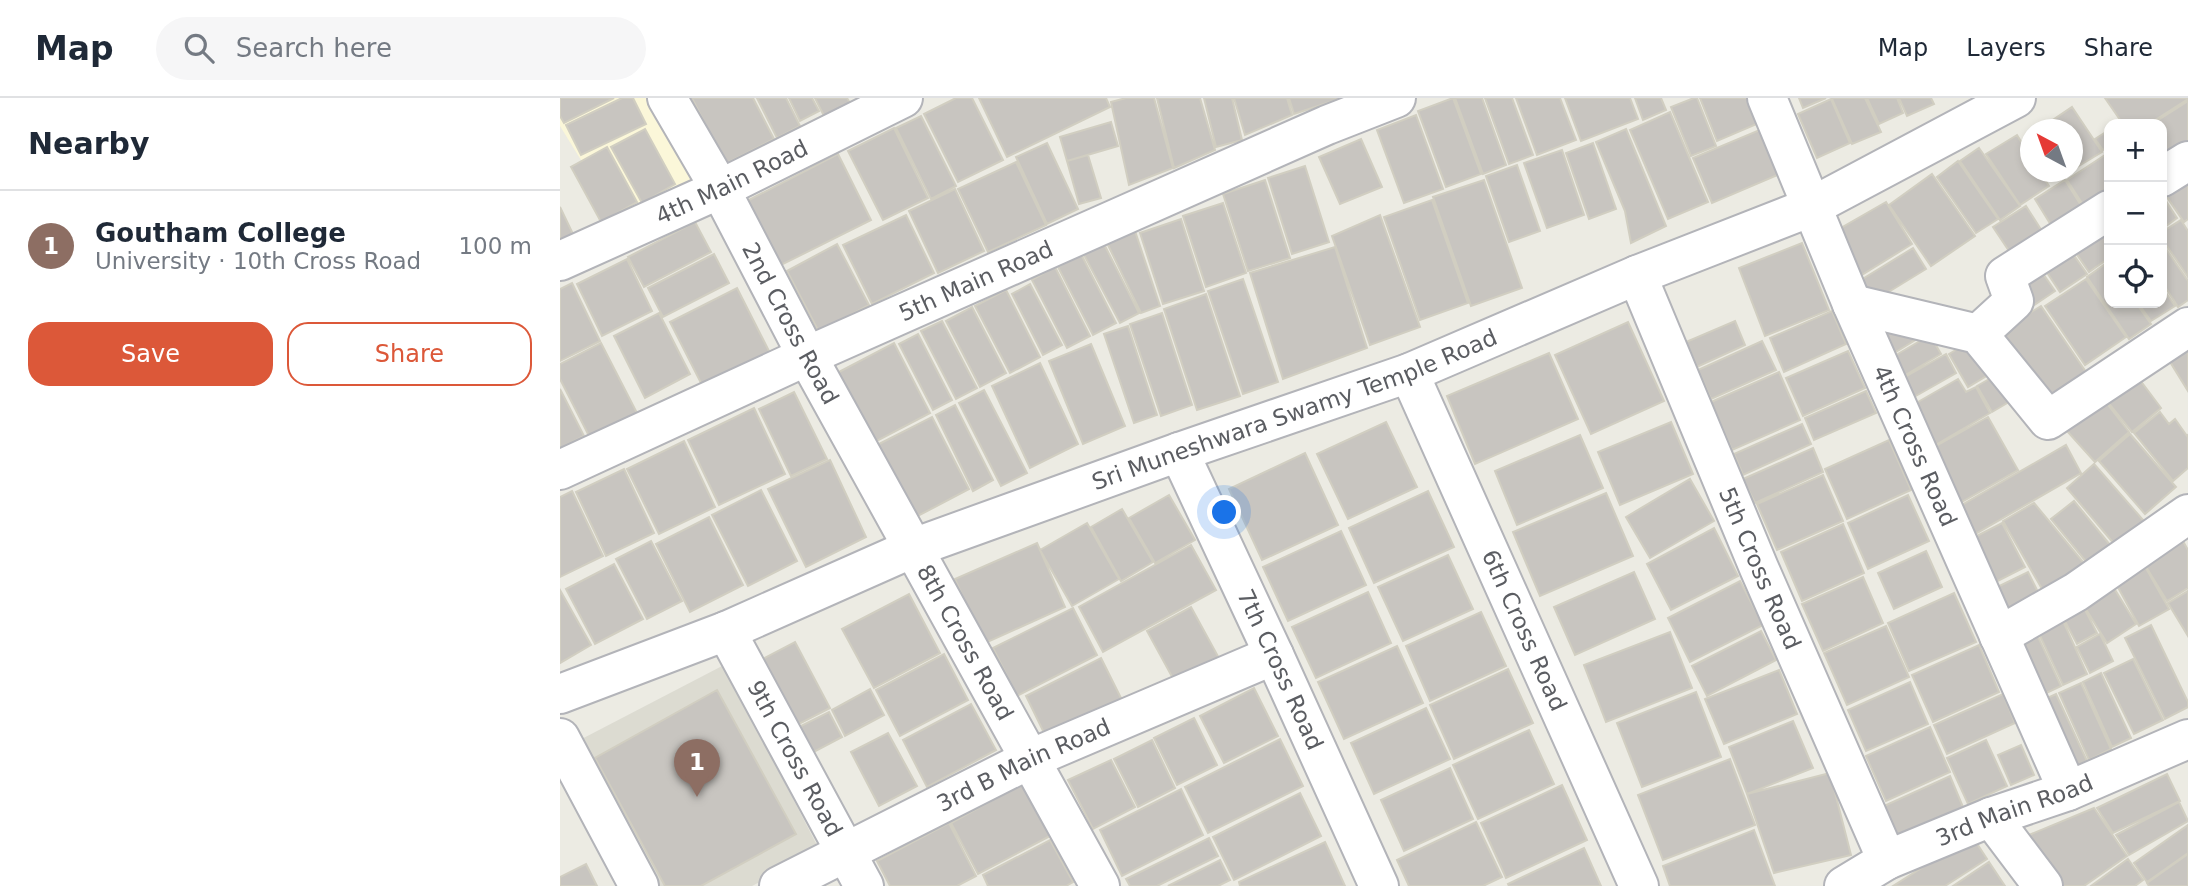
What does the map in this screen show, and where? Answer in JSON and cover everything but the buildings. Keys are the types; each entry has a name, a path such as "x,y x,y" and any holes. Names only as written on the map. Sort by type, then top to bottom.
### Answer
{"street":[{"name":"2nd Cross Road","path":"667,98 720,189 807,356 913,548"},
{"name":"4th Main Road","path":"560,261 720,189 903,98"},
{"name":"5th Main Road","path":"560,470 807,356 1328,125 1396,98"},
{"name":"4th Cross Road","path":"1767,98 1852,304 2068,791"},
{"name":"Sri Muneshwara Swamy Temple Road","path":"560,694 726,631 913,548 1409,373 1637,275 1811,207 2016,98"},
{"path":"2167,174 2188,161"},
{"path":"1978,334 2014,301 2005,276 2104,214"},
{"name":"5th Cross Road","path":"1637,275 1759,568 1887,860"},
{"path":"1852,304 1978,334 2048,420 2188,327"},
{"name":"6th Cross Road","path":"1409,373 1639,886"},
{"name":"7th Cross Road","path":"1179,452 1379,886"},
{"path":"2000,636 2076,592 2188,514"},
{"name":"8th Cross Road","path":"913,548 1100,886"},
{"name":"9th Cross Road","path":"726,631 864,886"},
{"name":"3rd B Main Road","path":"779,886 1030,759 1274,654"},
{"path":"560,738 639,886"},
{"name":"3rd Main Road","path":"1844,886 1887,860 1991,817 2184,750"},
{"path":"1991,817 2043,886"}],"shaded area":[{"path":"560,98 651,98 696,178 618,220 560,126"},
{"path":"724,665 820,851 752,886 648,886 574,743"}],"place":[{"name":"Goutham College","path":"697,797"}]}
